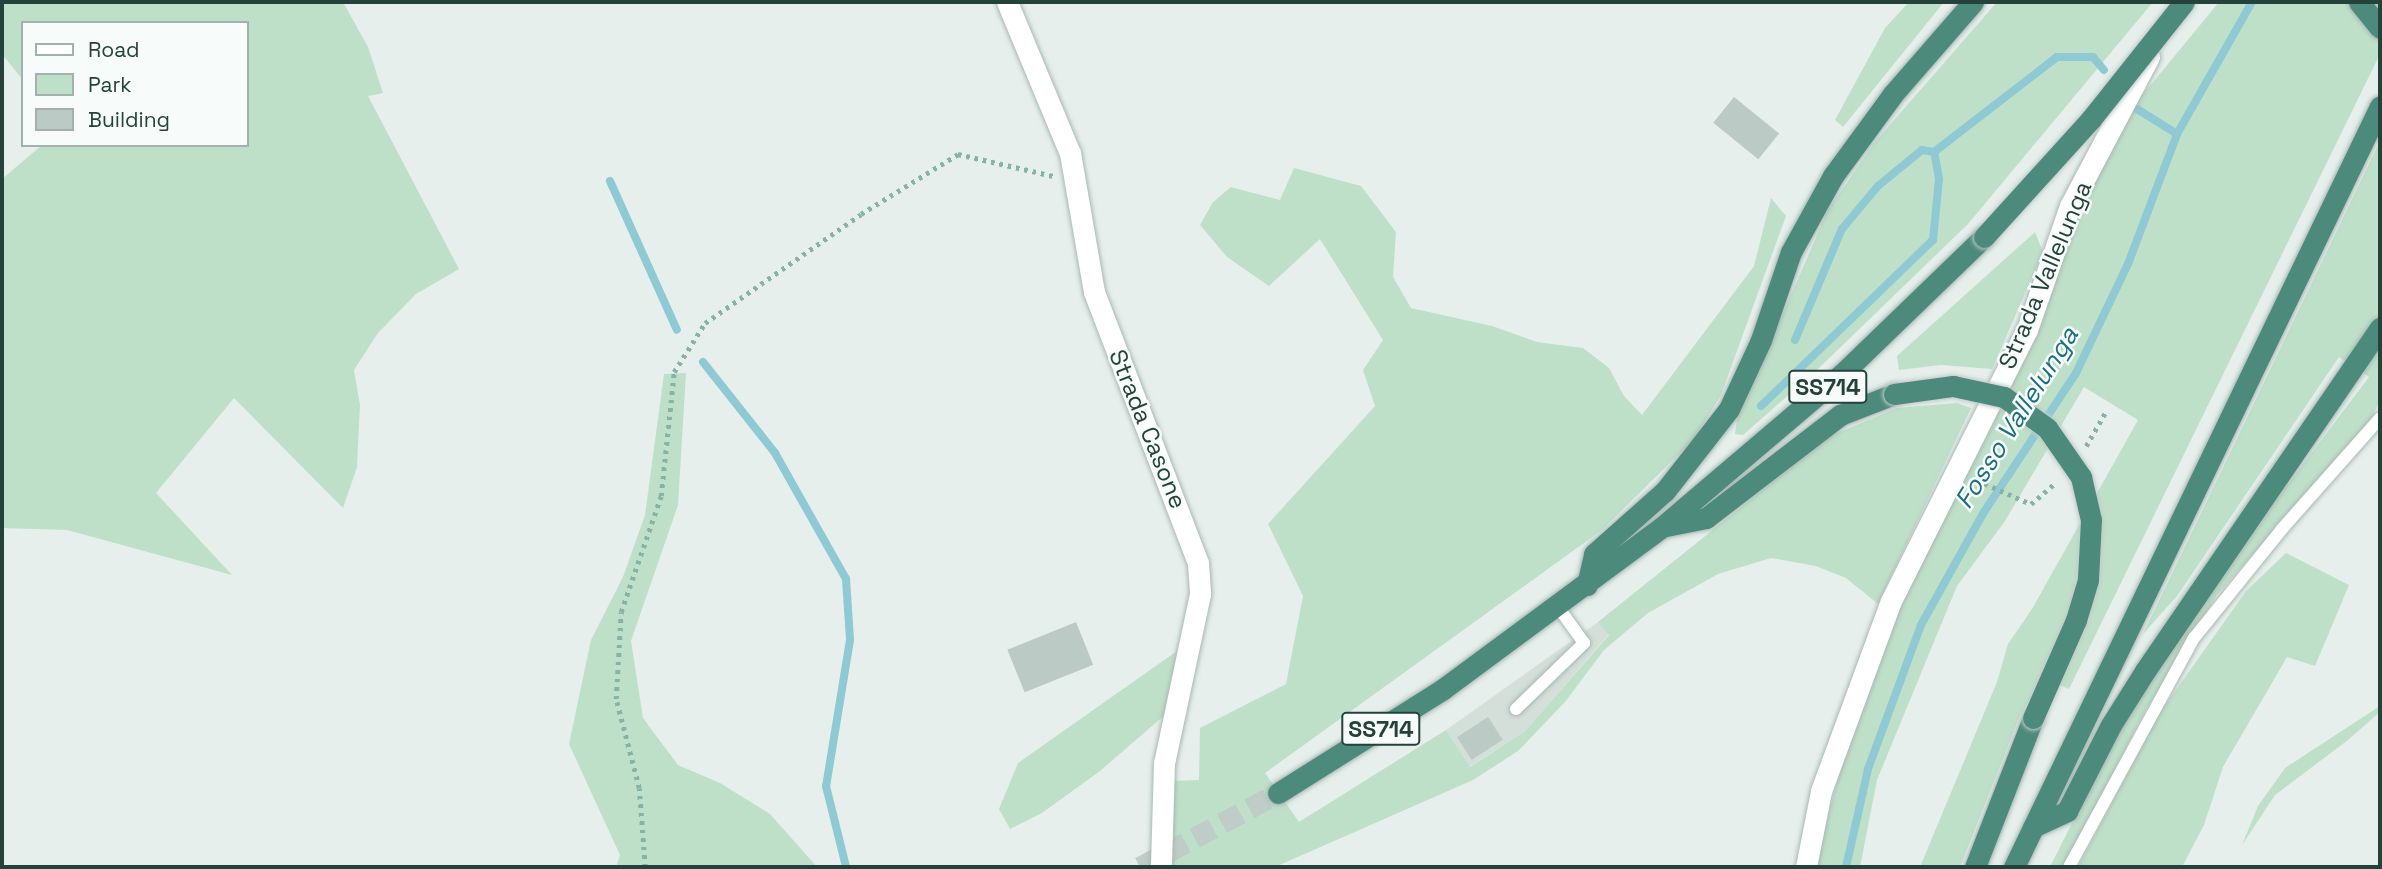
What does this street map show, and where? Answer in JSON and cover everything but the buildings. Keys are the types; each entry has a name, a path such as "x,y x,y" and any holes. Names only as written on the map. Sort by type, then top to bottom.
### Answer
{"highway":[{"name":"SS714","path":"1278,793 1443,689 1558,607 1662,527 1843,373 1984,237 2091,119 2183,2"},
{"path":"2359,2 2380,28"},
{"path":"1587,585 1594,554 1664,491 1729,409 1760,340 1791,252 1820,196 1893,94 1968,8"},
{"path":"2014,867 2380,106"},
{"path":"2033,827 2067,811 2131,693 2380,328"},
{"path":"1662,527 1706,518 1840,415 1894,394 1953,386 2004,397 2047,428 2081,477 2091,520 2088,580 2076,620 2033,718 1975,867"}],"street":[{"name":"Strada Casone","path":"1007,2 1070,153 1094,292 1198,563 1200,594 1164,763 1161,867"},
{"name":"Strada Vallelunga","path":"1806,867 1821,791 1891,601 2027,330 2070,206 2134,83 2183,2"}],"lane":[{"path":"2069,867 2194,638 2281,530 2380,418"},
{"path":"1516,709 1584,643 1558,607"}],"path":[{"path":"645,867 639,789 616,698 621,612 661,496 674,372 705,323 861,214 958,155 1075,181"},
{"path":"1973,478 2018,498"}],"shaded area":[{"path":"1598,622 1609,634 1525,731 1469,767 1446,730"}],"green space":[{"path":"2,2 343,2 368,47 383,93 368,96 459,269 416,294 378,333 354,370 360,405 357,467 343,508 234,398 156,493 232,575 67,530 2,528 2,179 40,147 248,147 248,21 21,21 21,78 2,54"},
{"path":"1909,2 1944,2 1843,127 1835,120 1885,28"},
{"path":"1997,2 2153,2 1968,224 1819,368 1743,435 1735,434 1737,419 1828,210 1875,142"},
{"path":"2219,2 2380,2 2380,54 2069,689 2044,678 2021,713 1960,867 1920,867 1997,682 2008,644 2032,609 2138,420 2084,387 2005,521 1957,586 1877,780 1860,867 1815,867 1843,758 1910,575 2103,143"},
{"path":"2380,141 2380,401 2370,421 2217,595 2145,711 2065,867 2050,867 2121,726 2283,491 2369,377 2339,357 2177,596 2143,634"},
{"path":"1294,168 1361,186 1396,232 1393,277 1411,308 1492,326 1537,342 1583,348 1609,368 1624,396 1642,415 1754,266 1771,198 1786,216 1721,395 1693,440 1602,530 1265,773 1299,822 1446,730 1470,767 1525,731 1609,635 1598,622 1830,436 1897,408 1957,403 1971,408 1878,604 1846,578 1816,566 1771,558 1718,574 1648,613 1604,650 1565,702 1518,751 1473,780 1275,867 1166,867 1168,781 1199,780 1200,728 1286,684 1303,596 1268,524 1375,406 1363,370 1383,340 1320,239 1269,286 1227,257 1200,225 1213,202 1231,187 1280,200"},
{"path":"2035,232 2043,252 1992,369 1941,365 1899,370 1897,356"},
{"path":"686,373 678,505 631,641 643,718 678,765 720,783 770,814 817,867 616,867 620,855 569,744 591,640 623,577 645,515 664,374"},
{"path":"2286,553 2349,585 2315,666 2287,657 2223,767 2204,825 2182,867 2078,867 2159,714 2246,591"},
{"path":"1177,651 1166,714 1100,771 1042,813 1010,829 999,809 1018,763"},
{"path":"2380,706 2380,712 2348,740 2275,795 2242,845 2258,806 2285,768"}],"waterway":[{"name":"Fosso Vallelunga","path":"1846,867 1868,769 1921,625 1984,512 2076,373 2128,264 2177,134 2252,2"},
{"path":"1795,340 1842,229 1878,186 1922,150 1934,152 2057,57 2093,57 2104,70"},
{"path":"2137,109 2177,134"},
{"path":"1761,406 1933,240 1939,179 1934,152"},
{"path":"610,181 677,330"},
{"path":"703,362 775,453 846,579 850,640 826,786 846,867"}],"tunnel":[{"path":"1140,867 1278,793"}]}
